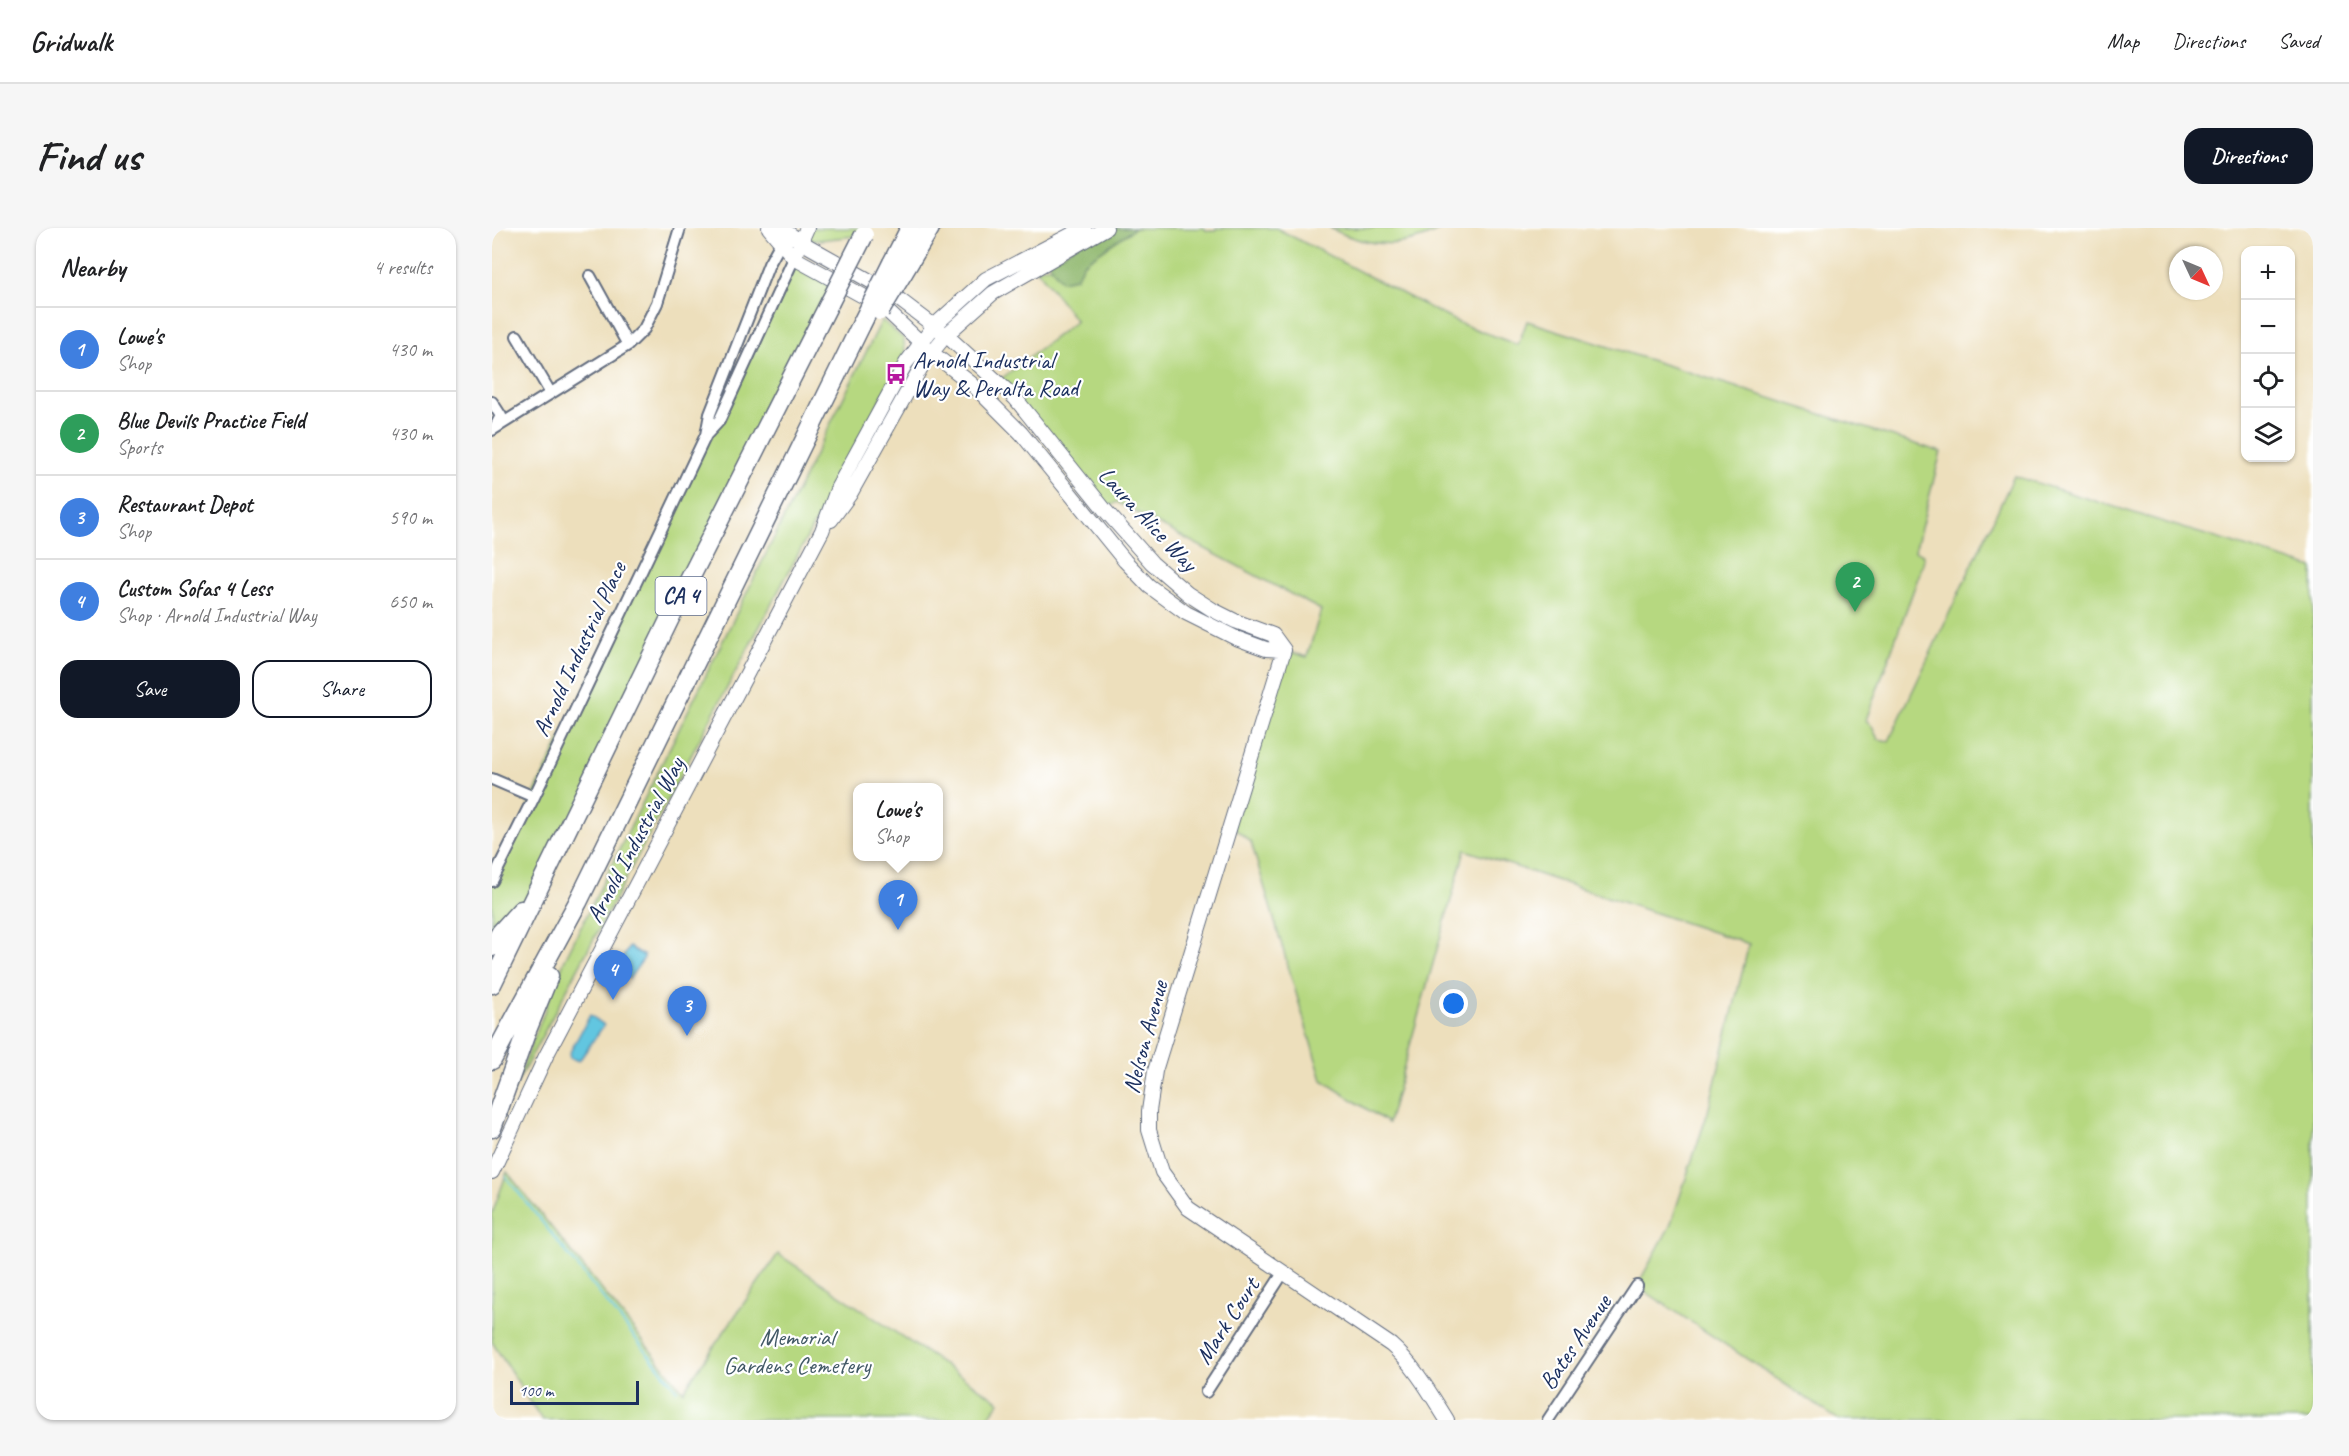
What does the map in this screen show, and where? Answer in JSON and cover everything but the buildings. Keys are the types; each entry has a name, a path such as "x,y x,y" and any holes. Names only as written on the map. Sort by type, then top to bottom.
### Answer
{"highway":[{"path":"898,268 910,228"},
{"path":"898,268 930,228"},
{"name":"CA 4","path":"492,984 673,612 832,299 861,230"},
{"name":"CA 4","path":"492,1060 578,902 812,428 898,268"},
{"path":"492,947 501,932 537,892"},
{"path":"492,1128 531,1020 568,935 578,902"}],"street":[{"path":"493,429 628,345 645,329 657,303 680,228"},
{"name":"Laura Alice Way","path":"769,228 785,233 888,291 946,335 1015,398 1105,510 1170,580 1213,610 1272,635 1284,650"},
{"name":"Arnold Industrial Place","path":"706,435 719,421 807,228"},
{"name":"Arnold Industrial Way","path":"492,1172 546,1056 822,531 838,487 906,363 934,326 986,279 1084,228"},
{"name":"Arnold Industrial Way","path":"822,531 850,494 932,352 946,335 993,293 1106,228"},
{"name":"Laura Alice Way","path":"785,233 794,258 883,307 920,342 972,384 1051,468 1125,561 1149,586 1186,613 1227,634 1266,649 1284,650"},
{"name":"Arnold Industrial Place","path":"492,881 706,435 710,414 769,264 785,233"},
{"path":"590,276 628,345"},
{"path":"517,336 550,392"},
{"path":"492,402 501,416 493,429"},
{"name":"Nelson Avenue","path":"1284,650 1155,1071 1149,1111 1149,1130 1156,1159 1174,1192 1188,1208 1282,1273 1365,1325 1391,1345 1407,1359 1447,1420"},
{"path":"492,779 534,797"},
{"name":"Mark Court","path":"1206,1392 1282,1273"},
{"name":"Bates Avenue","path":"1548,1420 1637,1286"}],"green space":[{"path":"807,228 864,228 864,235 801,242"},
{"path":"1106,228 1135,228 1084,263 1076,278 1061,281 1048,262"},
{"path":"1135,228 1204,228 1207,231 1216,231 1216,228 1276,228 1459,323 1518,345 1527,321 1941,452 1915,551 1924,555 1923,564 1866,720 1878,739 1889,741 2014,476 2313,568 2313,1420 1839,1420 1637,1286 1670,1226 1708,1112 1749,944 1465,850 1388,1123 1322,1080 1251,842 1231,826 1284,650 1307,657 1321,610 1117,502 1105,510 997,382 1076,321 1036,268 1084,263"},
{"path":"1330,228 1443,228 1415,240 1386,244 1358,240"},
{"path":"794,258 836,282 537,893 492,947 492,881 620,616 719,421"},
{"path":"882,320 904,339 905,353 514,1089 565,959"},
{"name":"Memorial Gardens Cemetery","path":"507,1172 683,1391 778,1254 1000,1402 986,1420 542,1420 492,1342 492,1214"}],"water":[{"path":"629,947 644,958 629,979 616,969"},
{"path":"590,1015 604,1025 579,1061 570,1058 569,1054"}],"waterway":[{"path":"506,1177 677,1390"}],"place":[{"name":"Arnold Industrial Way & Peralta Road","path":"896,374"},
{"name":"Blue Devils Practice Field","path":"1855,612"},
{"name":"Lowe's","path":"898,930"},
{"name":"Custom Sofas 4 Less","path":"613,1000"},
{"name":"Restaurant Depot","path":"687,1036"}]}
